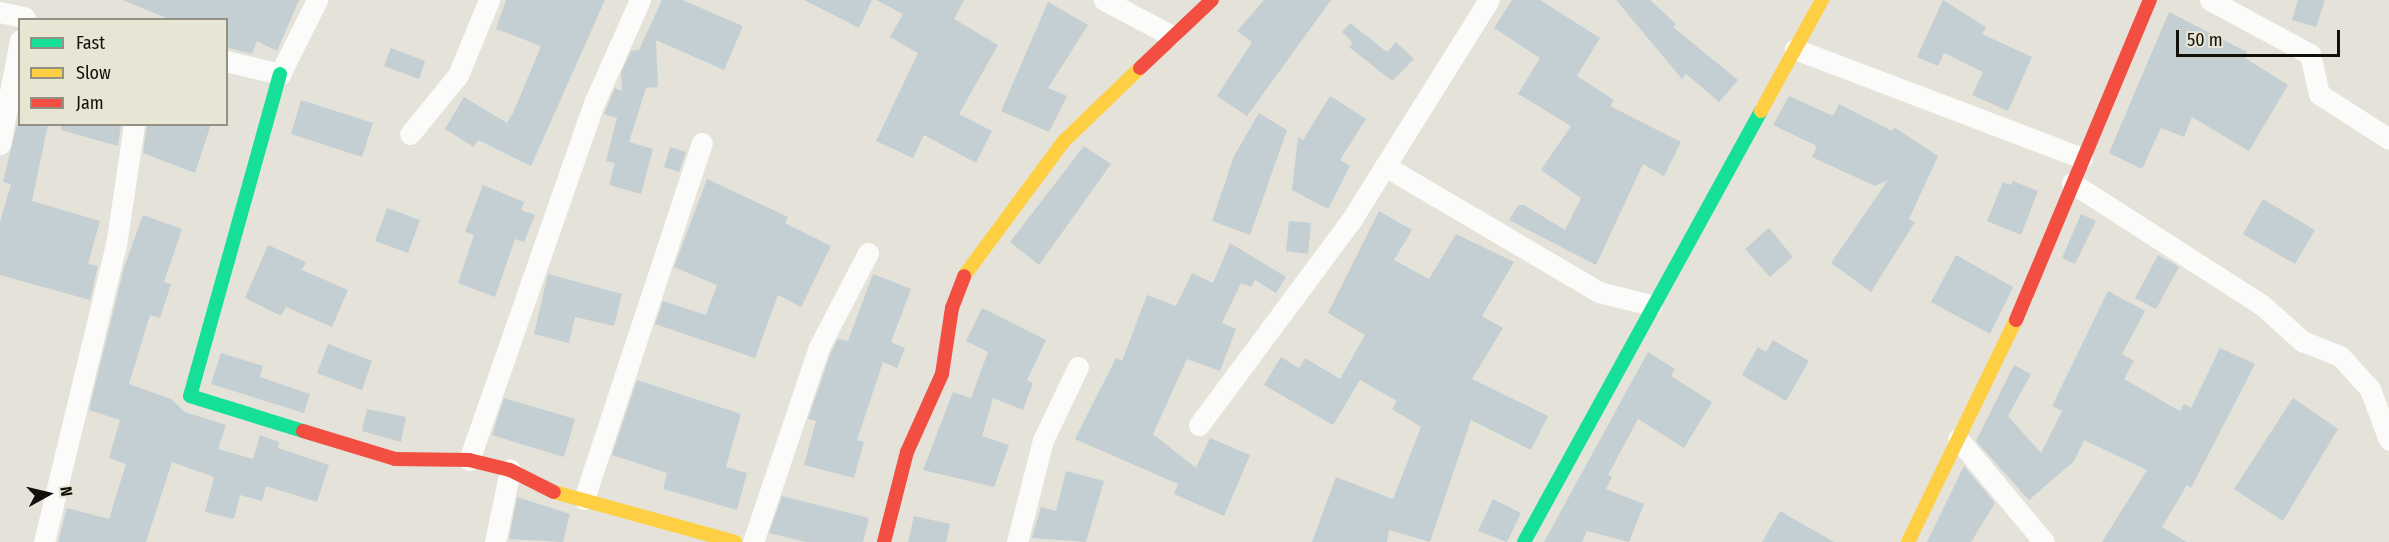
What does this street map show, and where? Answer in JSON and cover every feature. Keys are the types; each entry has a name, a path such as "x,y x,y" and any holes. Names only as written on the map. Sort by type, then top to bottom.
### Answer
{"street":[{"path":"317,0 280,74 190,396 395,459 469,460 510,470 553,492 727,539"},
{"path":"410,134 458,75 489,0"},
{"path":"469,460 595,101 640,0"},
{"path":"1104,0 1170,34"},
{"path":"884,542 907,452 942,374 952,308 965,275 1063,142 1170,34 1212,0"},
{"path":"1199,424 1352,219 1489,0"},
{"path":"1524,542 1651,305 1822,0"},
{"path":"1908,542 2028,296 2082,158 2150,0"},
{"path":"2211,0 2310,54 2319,94 2389,139"},
{"path":"0,12 26,12"},
{"path":"1795,49 2082,158"},
{"path":"0,144 18,50"},
{"path":"228,61 280,74"},
{"path":"44,542 116,245 134,126"},
{"path":"584,499 702,143"},
{"path":"1385,166 1599,292 1651,305"},
{"path":"2072,183 2262,305 2302,341 2340,356 2370,389 2389,440"},
{"path":"753,542 819,346 868,253"},
{"path":"1017,542 1043,440 1078,367"},
{"path":"1958,439 2044,542"},
{"path":"495,542 510,470"}],"building":[{"path":"123,0 299,0 277,51 257,41 252,54 228,48 228,18 166,18"},
{"path":"506,0 605,0 531,166 478,140 474,147 445,129 464,97 507,123 514,111 541,46 496,29"},
{"path":"662,0 682,0 743,26 724,70 656,40 658,87 646,88 629,142 653,149 641,194 609,185 615,163 606,161 617,118 604,114 615,88 622,91 621,73 631,51 639,50"},
{"path":"804,0 872,0 859,28"},
{"path":"876,0 964,0 954,19 998,45 959,114 992,131 976,163 924,135 913,158 876,141 918,53 890,37 903,14"},
{"path":"1264,0 1331,0 1247,116 1217,96 1252,42 1237,31"},
{"path":"1512,0 1540,0 1600,38 1577,76 1614,100 1610,106 1681,142 1664,176 1643,164 1596,265 1509,220 1518,205 1524,205 1565,230 1581,198 1541,170 1571,126 1518,94 1540,58 1494,28"},
{"path":"1616,0 1650,0 1676,24 1673,27 1738,80 1719,102 1686,74 1682,79"},
{"path":"1943,0 1986,27 1982,34 2032,57 2008,111 1972,95 1983,72 1944,53 1938,66 1917,57"},
{"path":"2298,0 2325,0 2316,27 2292,20"},
{"path":"1048,2 1088,25 1048,88 1067,96 1049,132 1001,111"},
{"path":"2169,12 2247,52 2245,58 2288,85 2249,151 2192,117 2184,137 2161,128 2142,169 2109,153"},
{"path":"1350,23 1387,52 1396,42 1414,59 1392,81 1349,47 1353,43 1342,32"},
{"path":"391,48 425,61 419,79 384,66"},
{"path":"1330,96 1366,119 1340,160 1350,166 1328,209 1292,190 1298,137 1303,140"},
{"path":"1789,96 1833,116 1839,104 1892,131 1894,127 1938,156 1909,219 1915,222 1871,292 1831,263 1888,180 1875,186 1812,157 1817,146 1773,125"},
{"path":"301,100 373,123 362,157 291,134"},
{"path":"1259,113 1287,130 1250,235 1212,221 1234,156"},
{"path":"17,124 18,126 48,126 32,201 100,221 88,264 98,266 90,300 0,275 0,222 11,184 3,182"},
{"path":"61,126 121,126 118,146 61,130"},
{"path":"147,126 210,126 195,173 143,153"},
{"path":"1084,146 1111,164 1039,265 1010,242"},
{"path":"670,147 686,152 679,172 664,167"},
{"path":"707,179 788,217 785,223 831,246 801,307 778,295 755,358 655,324 663,301 706,315 717,285 674,267"},
{"path":"2013,181 2038,191 2021,235 1987,221 2003,182 2011,185"},
{"path":"483,185 524,202 521,210 535,215 524,242 515,239 495,297 458,283 474,235 465,232"},
{"path":"2263,199 2315,230 2295,264 2243,234"},
{"path":"387,208 420,220 408,253 375,241"},
{"path":"1379,211 1412,230 1394,260 1429,279 1456,234 1514,262 1482,316 1503,328 1472,379 1548,416 1531,450 1471,420 1430,542 1389,530 1387,542 1312,542 1336,477 1393,499 1421,427 1392,409 1397,401 1360,380 1333,425 1264,385 1281,357 1299,368 1305,358 1340,379 1365,335 1328,313"},
{"path":"2081,214 2096,221 2075,264 2062,258"},
{"path":"143,215 182,229 164,282 171,284 160,318 150,315 129,384 171,399 185,412 226,425 218,449 253,459 260,435 279,442 278,448 329,465 317,502 266,486 262,501 240,495 234,519 205,512 214,477 172,462 146,542 58,542 67,508 109,519 126,464 109,458 120,420 89,410 124,268"},
{"path":"1289,221 1311,223 1308,254 1286,251"},
{"path":"1769,228 1793,257 1770,277 1745,249"},
{"path":"1230,243 1286,277 1276,293 1255,280 1251,287 1241,283 1222,323 1236,329 1220,371 1187,359 1153,434 1196,468 1210,438 1250,455 1224,516 1174,494 1178,484 1075,439 1116,358 1122,361 1147,295 1176,306 1192,273 1213,283"},
{"path":"268,245 306,262 302,270 348,290 332,327 286,307 281,316 245,298"},
{"path":"1956,255 2013,287 1990,334 1931,302"},
{"path":"2158,255 2179,267 2156,309 2135,298"},
{"path":"548,274 622,294 614,326 575,317 569,343 534,334"},
{"path":"873,274 911,289 891,342 905,348 897,368 883,362 857,440 864,442 854,478 804,465 816,421 808,419 831,352 838,339 848,341"},
{"path":"2108,291 2145,311 2122,354 2134,361 2124,379 2180,411 2184,404 2191,408 2220,348 2255,364 2191,488 2187,485 2162,527 2187,542 2102,542 2147,470 2084,440 2074,461 2029,500 1976,441 2014,365 2031,374 2008,416 2041,453 2062,411 2052,406"},
{"path":"982,308 1046,340 1027,380 1033,383 1023,410 993,398 982,436 1009,445 994,487 923,470 953,392 971,398 988,352 966,341"},
{"path":"1773,340 1809,361 1786,401 1742,375 1758,347 1766,352"},
{"path":"328,344 372,361 362,390 317,373"},
{"path":"1648,352 1675,369 1671,376 1712,402 1684,448 1638,419 1608,475 1612,477 1606,489 1644,504 1629,542 1587,531 1582,542 1544,542"},
{"path":"221,353 263,366 260,377 310,394 304,413 211,384"},
{"path":"637,380 741,414 726,467 747,473 737,510 663,489 667,473 612,455"},
{"path":"504,398 575,419 564,457 492,435"},
{"path":"2293,398 2338,429 2283,521 2234,489"},
{"path":"367,409 406,417 401,442 362,431"},
{"path":"1964,466 1995,503 1971,542 1927,542"},
{"path":"1066,471 1104,481 1086,542 1032,538 1041,507 1056,511"},
{"path":"782,496 869,518 863,542 806,542 769,533"},
{"path":"517,497 570,514 563,542 509,539"},
{"path":"1493,499 1521,513 1507,542 1478,531"},
{"path":"1780,511 1834,542 1762,542"},
{"path":"914,516 950,524 946,542 908,542"}],"traffic: fast":[{"path":"280,74 190,396 303,431"},
{"path":"1524,542 1761,111"}],"traffic: slow":[{"path":"1761,111 1822,0"},
{"path":"964,276 1063,142 1140,68"},
{"path":"1908,542 2016,320"},
{"path":"554,492 735,542"}],"traffic: jam":[{"path":"1140,68 1212,0"},
{"path":"2016,320 2150,0"},
{"path":"884,542 907,452 942,374 952,308 964,276"},
{"path":"303,431 395,459 469,460 510,470 554,492"}]}
